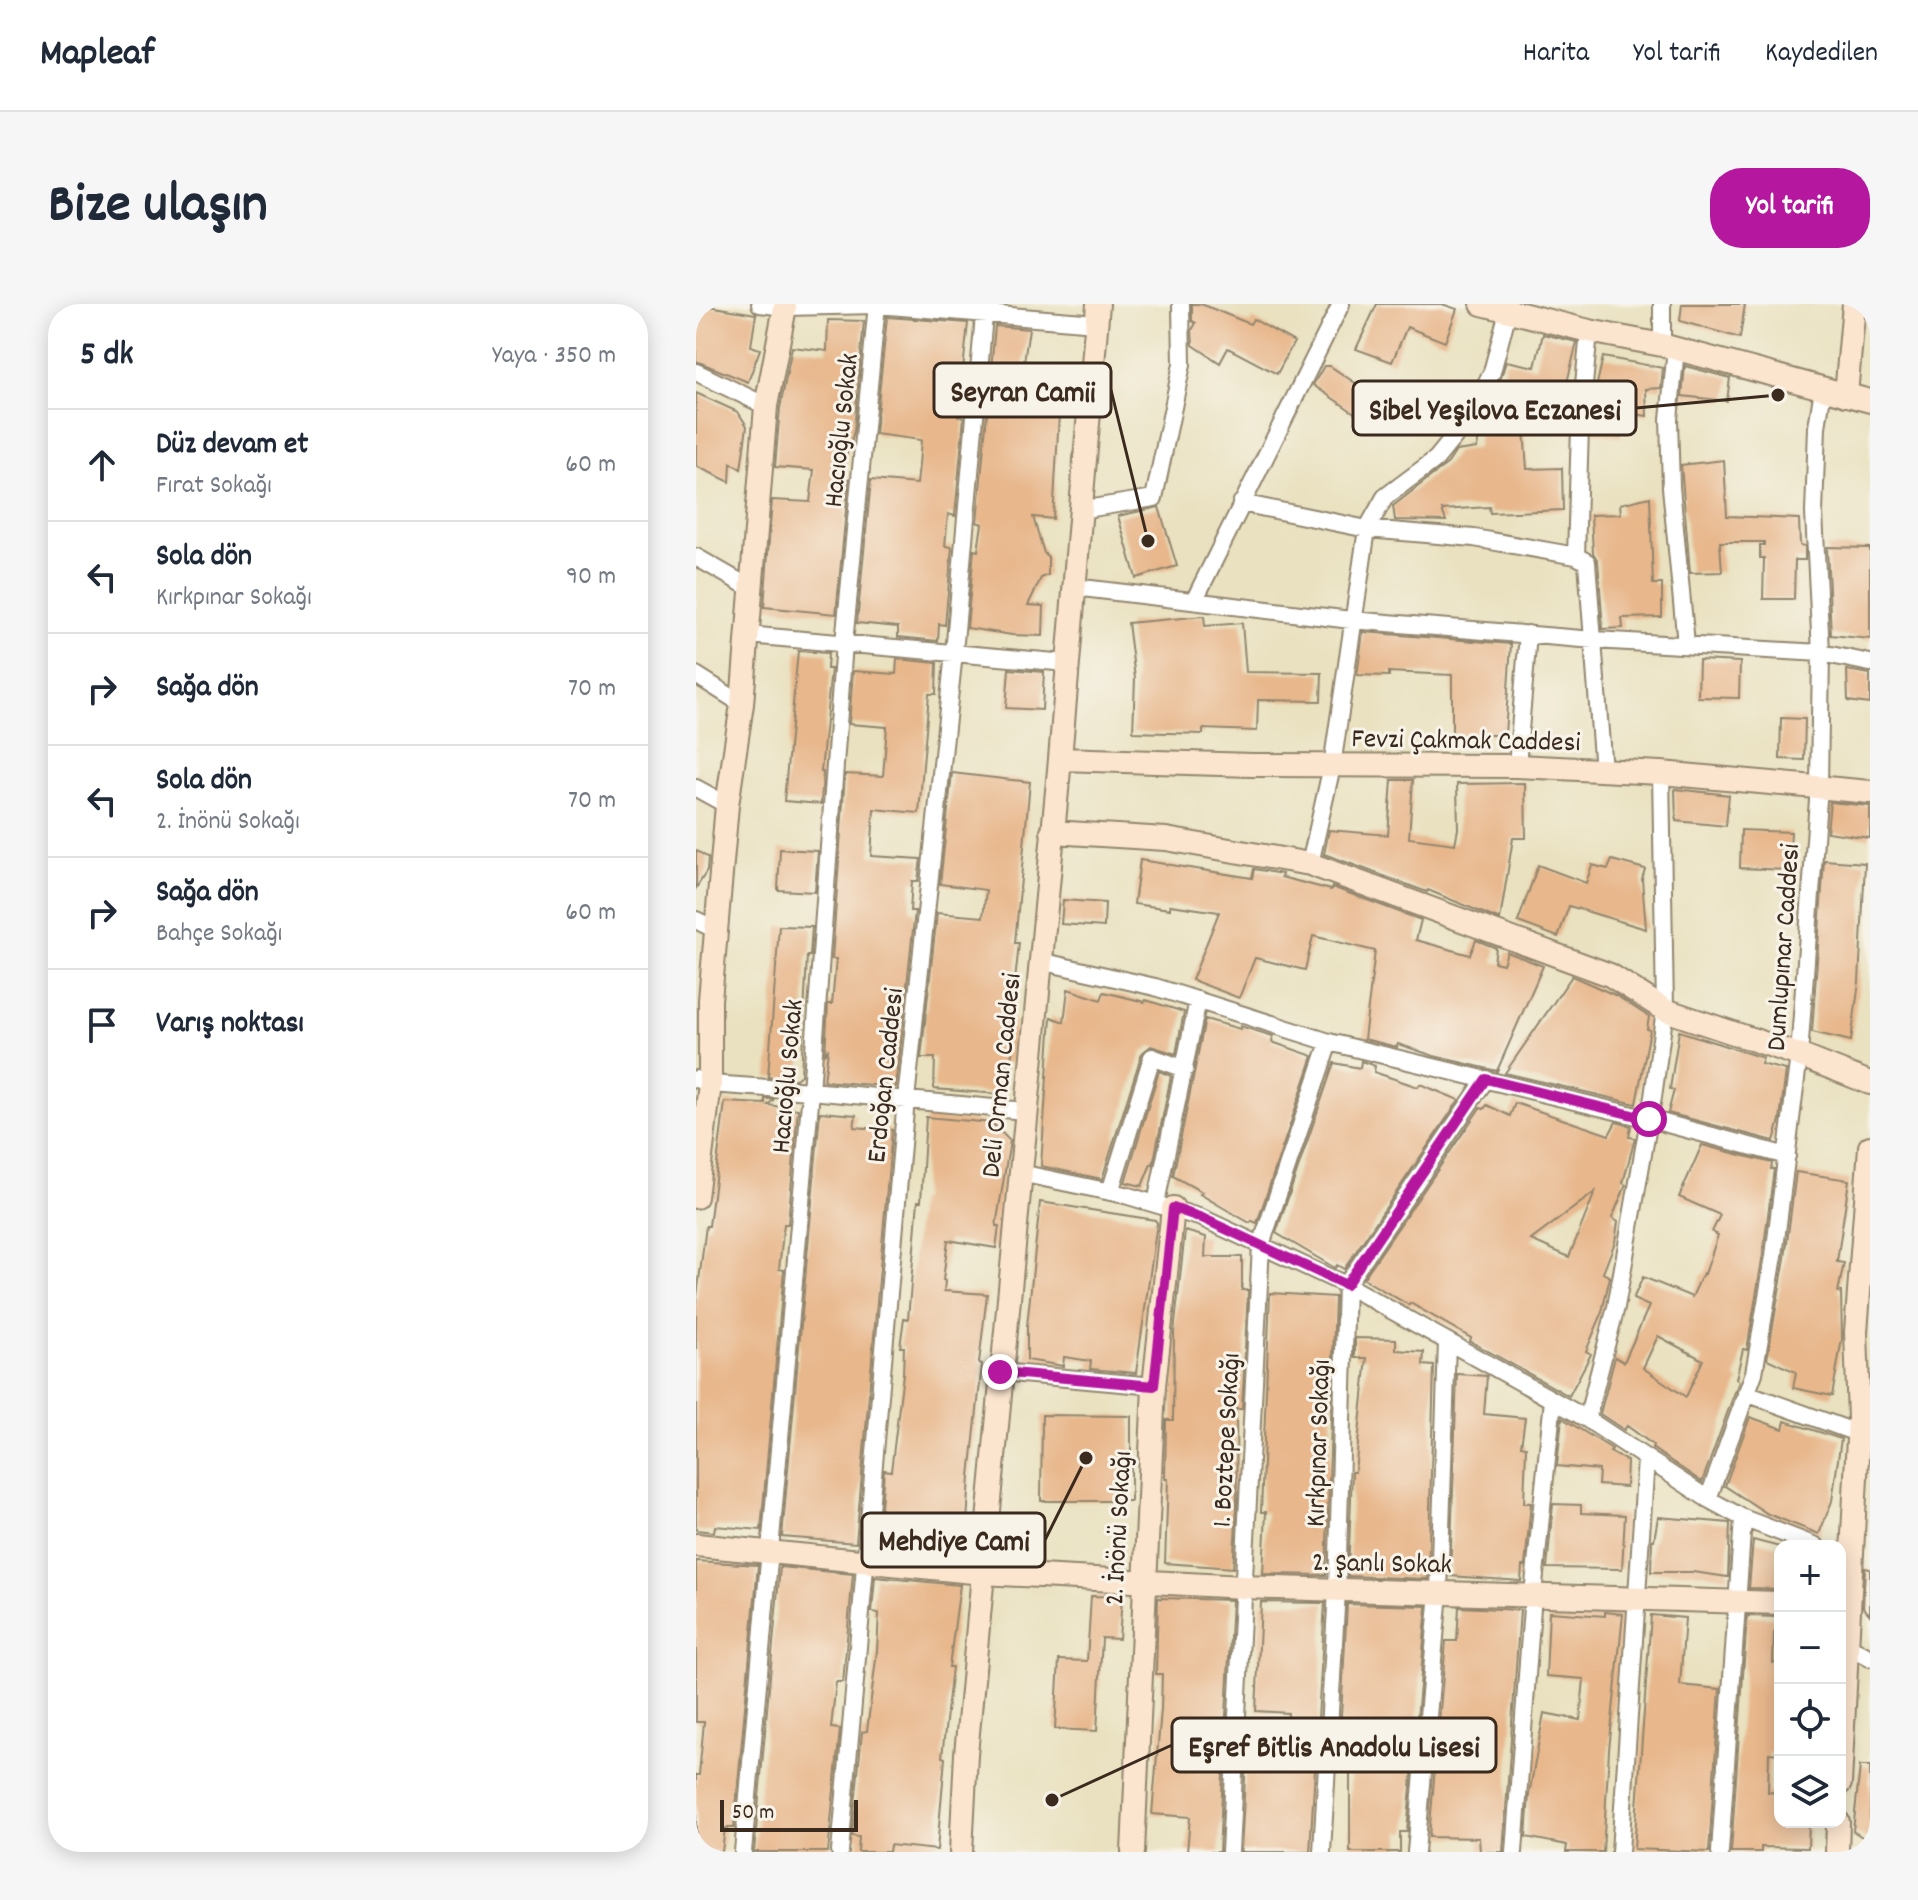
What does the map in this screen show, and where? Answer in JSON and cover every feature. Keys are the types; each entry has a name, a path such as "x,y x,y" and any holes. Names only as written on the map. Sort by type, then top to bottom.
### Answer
{"street":[{"path":"760,304 785,307 877,304 1097,313"},
{"name":"Hacıoğlu Sokak","path":"743,1852 811,1091 844,643 877,304"},
{"path":"1080,510 1154,498 1182,364 1181,304"},
{"path":"1194,601 1341,304"},
{"path":"1482,304 1669,347 1870,401"},
{"path":"1662,304 1669,347 1671,487 1686,644"},
{"path":"1846,395 1854,304"},
{"path":"696,1197 727,805 742,704 766,406 785,307"},
{"name":"Erdoğan Caddesi","path":"840,1852 906,1099 954,653 984,309"},
{"path":"1310,864 1332,766 1351,620 1367,529 1385,497 1436,459 1467,421 1492,372 1508,311"},
{"name":"Deli Orman Caddesi","path":"961,1852 966,1754 1060,759 1097,313"},
{"path":"1576,556 1580,428 1589,331"},
{"path":"696,372 766,406"},
{"name":"Dumlupınar Caddesi","path":"1708,1499 1754,1373 1774,1256 1799,1055 1819,786 1821,653 1814,513 1817,427 1823,389"},
{"path":"1241,503 1367,529 1474,538 1576,556 1587,562 1603,771"},
{"path":"696,557 752,589"},
{"path":"1074,587 1351,620 1594,640 1821,653 1870,663"},
{"path":"1517,766 1528,634"},
{"path":"748,635 1067,663"},
{"path":"696,675 742,704"},
{"name":"Fevzi Çakmak Caddesi","path":"1060,759 1332,766 1517,766 1661,773 1870,792"},
{"path":"1587,1419 1616,1307 1665,1010 1661,773"},
{"path":"696,788 727,805"},
{"path":"1052,832 1166,839 1310,864 1610,975 1665,1010 1799,1055 1870,1083"},
{"path":"696,920 716,930"},
{"path":"1040,961 1155,987 1329,1042 1649,1119 1787,1156"},
{"path":"1164,1206 1198,1000"},
{"name":"1. Boztepe Sokağı","path":"1230,1852 1261,1245 1329,1042"},
{"path":"1110,1192 1152,1057 1185,1069"},
{"path":"1346,1285 1486,1079"},
{"path":"703,1082 1025,1111"},
{"path":"1846,1552 1863,1462 1858,1426 1856,1332 1870,1147"},
{"path":"1020,1173 1164,1206 1202,1218 1261,1245 1346,1285 1587,1419 1708,1499 1743,1518 1800,1540"},
{"name":"2. İnönü Sokağı","path":"1133,1852 1143,1580 1164,1206"},
{"name":"Kırkpınar Sokağı","path":"1322,1852 1337,1590 1346,1285"},
{"path":"1416,1852 1439,1592 1447,1341"},
{"path":"1000,1372 1154,1386"},
{"path":"1746,1393 1858,1426"},
{"path":"1858,1426 1870,1398"},
{"path":"1514,1852 1533,1594 1553,1400"},
{"path":"1620,1852 1646,1459"},
{"path":"1720,1852 1743,1518"},
{"name":"2. Şanlı Sokak","path":"696,1545 983,1573 1243,1587 1774,1603"},
{"path":"1846,1645 1870,1658"},
{"path":"1841,1756 1844,1684"},
{"path":"1838,1828 1839,1851"}],"building":[{"path":"696,304 756,314 751,346 760,349 748,382 696,361"},
{"path":"1192,304 1201,304 1250,324 1253,319 1294,342 1277,374 1228,348 1220,363 1193,345 1192,330 1196,323 1192,321"},
{"path":"1377,304 1442,304 1457,309 1445,342 1407,327 1392,362 1356,349"},
{"path":"1682,304 1745,304 1740,338 1680,321"},
{"path":"887,317 968,323 958,416 964,417 955,516 948,514 945,546 952,547 945,625 939,624 938,641 898,637 898,627 857,623 871,480 917,484 919,465 921,440 875,434"},
{"path":"828,320 864,321 854,430 851,443 848,443 844,479 849,479 836,614 764,607 772,500 810,502 814,470 775,467 780,408 792,347 827,351"},
{"path":"995,326 1029,329 1022,375 1061,379 1053,519 1033,517 1048,557 1048,575 1041,578 1028,605 1044,606 1043,636 967,628 974,550 978,551 982,524 977,522"},
{"path":"1543,334 1577,342 1562,403 1523,393 1519,429 1524,429 1527,469 1562,468 1563,510 1490,513 1489,507 1442,510 1446,521 1395,520 1393,506 1448,463 1456,451 1477,448 1482,416 1493,393 1496,394 1506,361 1535,367"},
{"path":"1603,357 1663,368 1661,388 1646,389 1647,416 1625,412 1620,437 1591,431 1593,402"},
{"path":"1324,366 1330,366 1376,397 1359,416 1313,385"},
{"path":"1685,366 1730,378 1727,401 1682,396"},
{"path":"1433,383 1459,398 1438,437 1411,417"},
{"path":"696,393 738,412 747,426 741,469 731,463 730,482 696,466"},
{"path":"1724,460 1727,516 1799,519 1800,545 1805,546 1805,560 1795,560 1794,599 1763,599 1764,558 1760,558 1760,545 1764,542 1720,542 1722,572 1690,573 1681,465"},
{"path":"1650,497 1653,584 1662,584 1662,617 1622,618 1623,628 1603,629 1591,515 1621,514 1620,504"},
{"path":"1159,507 1177,566 1136,578 1118,516"},
{"path":"1827,547 1870,548 1870,639 1831,635"},
{"path":"1204,616 1205,626 1242,623 1246,672 1322,673 1321,701 1258,700 1257,731 1203,729 1203,734 1133,732 1135,678 1128,623"},
{"path":"1363,632 1511,644 1505,735 1452,735 1452,675 1389,672 1389,676 1357,675"},
{"path":"798,651 828,653 827,669 831,669 821,804 784,801"},
{"path":"897,659 937,663 936,694 929,694 919,813 874,809 871,856 921,859 918,881 912,881 910,911 915,911 896,1087 824,1081 828,1004 832,1004 836,959 832,959 845,774 883,776 887,727 849,724 853,671 896,674"},
{"path":"1699,660 1740,662 1739,698 1698,697"},
{"path":"1009,669 1044,672 1042,710 1006,708"},
{"path":"1847,670 1870,674 1870,704 1848,701"},
{"path":"1781,718 1805,719 1804,760 1780,759"},
{"path":"952,773 1030,782 1015,943 1019,943 1011,1020 1015,1021 1011,1063 1003,1062 999,1094 934,1089 935,1058 921,1058 937,913 983,917 986,890 940,884"},
{"path":"1392,780 1413,780 1409,838 1455,844 1458,829 1457,784 1525,783 1526,838 1513,838 1500,920 1428,890 1324,854 1329,830 1388,835"},
{"path":"1675,789 1729,795 1726,826 1676,821"},
{"path":"1830,802 1870,806 1870,838 1827,832"},
{"path":"1741,830 1791,832 1789,870 1740,868"},
{"path":"780,849 818,851 815,892 778,890"},
{"path":"696,850 708,858 707,871 696,888"},
{"path":"1140,860 1252,878 1254,869 1282,874 1281,877 1331,890 1332,887 1421,920 1416,940 1470,955 1476,940 1496,948 1494,962 1503,964 1507,952 1543,966 1497,1071 1398,1044 1397,1047 1364,1039 1375,951 1313,936 1305,970 1255,958 1239,998 1192,980 1219,912 1134,904"},
{"path":"1612,860 1645,869 1642,879 1646,929 1569,906 1558,937 1518,922 1538,865 1586,883 1592,865 1608,869"},
{"path":"1824,860 1865,863 1859,982 1851,1041 1812,1032"},
{"path":"1063,900 1105,903 1104,927 1061,924"},
{"path":"779,926 812,927 810,956 807,956 801,1075 796,1079 768,1077"},
{"path":"1572,976 1617,996 1649,1017 1647,1029 1650,1030 1636,1104 1505,1073"},
{"path":"1068,989 1101,1000 1104,992 1146,1000 1184,1012 1176,1054 1151,1046 1142,1053 1102,1179 1041,1166 1051,1017 1064,1022"},
{"path":"1205,1019 1273,1036 1272,1042 1313,1056 1257,1223 1250,1223 1173,1176"},
{"path":"1679,1031 1763,1058 1761,1064 1786,1070 1780,1120 1774,1141 1668,1113 1674,1090 1670,1089"},
{"path":"1361,1061 1375,1066 1374,1072 1418,1087 1420,1084 1459,1100 1344,1269 1337,1265 1335,1268 1276,1233 1334,1063 1360,1068"},
{"path":"1159,1071 1171,1076 1153,1165 1142,1186 1125,1182"},
{"path":"765,1099 774,1099 768,1105 798,1109 788,1224 784,1224 779,1269 784,1270 761,1530 715,1526 714,1532 696,1530 696,1304 725,1102 765,1104"},
{"path":"1515,1103 1609,1135 1616,1122 1631,1126 1629,1137 1635,1138 1623,1183 1626,1185 1612,1218 1618,1222 1615,1242 1603,1273 1610,1277 1601,1316 1586,1351 1591,1354 1569,1396 1363,1279 1480,1108 1484,1109 1487,1105 1510,1116","holes":["1595,1192 1569,1257 1531,1240"]},
{"path":"820,1112 856,1115 854,1127 892,1130 856,1543 782,1537"},
{"path":"926,1117 992,1123 1010,1141 996,1226 999,1226 996,1248 948,1240 943,1280 944,1291 987,1294 965,1554 883,1548 878,1545 884,1470 891,1471 903,1374 904,1347 900,1347 904,1318 908,1319 918,1201 921,1201"},
{"path":"1702,1145 1772,1163 1771,1169 1774,1169 1747,1350 1743,1349 1736,1379 1739,1381 1702,1482 1652,1448 1653,1445 1627,1426 1624,1430 1600,1414 1615,1357 1624,1362 1649,1306 1633,1299 1643,1277 1692,1297 1705,1274 1718,1235 1712,1232 1720,1215 1679,1197","holes":["1658,1336 1703,1360 1686,1397 1643,1368"]},
{"path":"1796,1172 1849,1180 1837,1262 1844,1263 1838,1292 1841,1292 1842,1339 1832,1396 1793,1388 1796,1372 1767,1359"},
{"path":"1040,1202 1155,1220 1157,1223 1136,1373 1090,1369 1091,1361 1064,1357 1063,1366 1027,1360 1027,1326"},
{"path":"1185,1231 1206,1237 1205,1257 1242,1257 1242,1290 1248,1290 1242,1409 1236,1409 1237,1509 1233,1568 1165,1563 1168,1479 1165,1479 1166,1420 1173,1420 1174,1333"},
{"path":"1270,1293 1335,1297 1326,1575 1263,1574 1266,1512 1261,1512"},
{"path":"1355,1338 1396,1339 1396,1350 1424,1352 1423,1365 1434,1366 1428,1579 1348,1576 1352,1472 1355,1472 1367,1358 1355,1358"},
{"path":"1457,1374 1487,1376 1484,1414 1525,1418 1521,1446 1526,1447 1524,1503 1531,1503 1521,1581 1450,1576"},
{"path":"1042,1415 1131,1416 1131,1501 1041,1501"},
{"path":"1750,1417 1783,1429 1785,1421 1841,1439 1832,1501 1819,1534 1768,1514 1725,1486"},
{"path":"1562,1418 1627,1461 1626,1487 1598,1485 1599,1470 1557,1466"},
{"path":"1553,1504 1581,1505 1581,1513 1625,1515 1622,1569 1547,1568"},
{"path":"1658,1517 1730,1523 1728,1577 1693,1572 1651,1572 1652,1540"},
{"path":"1753,1540 1774,1545 1774,1589 1749,1588"},
{"path":"696,1561 758,1565 734,1828 725,1828 722,1852 696,1850 696,1775 699,1775 704,1722 696,1722"},
{"path":"780,1567 853,1574 843,1682 836,1682 831,1728 840,1729 828,1852 754,1852"},
{"path":"1865,1568 1870,1569 1870,1615 1863,1607"},
{"path":"875,1577 960,1585 949,1667 952,1667 942,1757 945,1758 937,1850 890,1845 889,1852 858,1852 859,1837 852,1836 862,1732 867,1731 877,1651 879,1613 872,1612"},
{"path":"1091,1596 1122,1597 1119,1639 1102,1638 1097,1731 1055,1729 1059,1660 1087,1661"},
{"path":"1158,1598 1232,1600 1225,1734 1221,1755 1224,1755 1219,1852 1187,1852 1190,1817 1152,1814 1162,1674 1156,1674"},
{"path":"1261,1602 1325,1603 1310,1852 1241,1852 1246,1758 1250,1759 1251,1750 1286,1753 1288,1713 1256,1711"},
{"path":"1347,1604 1427,1606 1407,1832 1400,1832 1400,1852 1350,1852 1350,1737 1340,1736"},
{"path":"1459,1607 1520,1610 1503,1852 1480,1852 1479,1838 1429,1837 1446,1641 1457,1641"},
{"path":"1549,1612 1605,1616 1605,1612 1623,1614 1609,1750 1603,1852 1566,1852 1567,1845 1526,1837 1529,1795 1544,1713 1580,1720 1584,1679 1546,1676"},
{"path":"1651,1615 1685,1618 1680,1685 1720,1689 1709,1852 1634,1849"},
{"path":"1747,1616 1774,1617 1774,1753 1769,1753 1768,1792 1774,1792 1774,1828 1809,1828 1808,1848 1761,1847 1761,1852 1731,1852"},
{"path":"1860,1766 1870,1766 1870,1842 1853,1831"}],"place":[{"name":"Sibel Yeşilova Eczanesi","path":"1778,395"},
{"name":"Seyran Camii","path":"1148,541"},
{"name":"Mehdiye Cami","path":"1086,1458"},
{"name":"Eşref Bitlis Anadolu Lisesi","path":"1052,1800"}],"route":[{"path":"1000,1372 1154,1386 1173,1208 1202,1218 1346,1285 1486,1079 1649,1119"}]}
